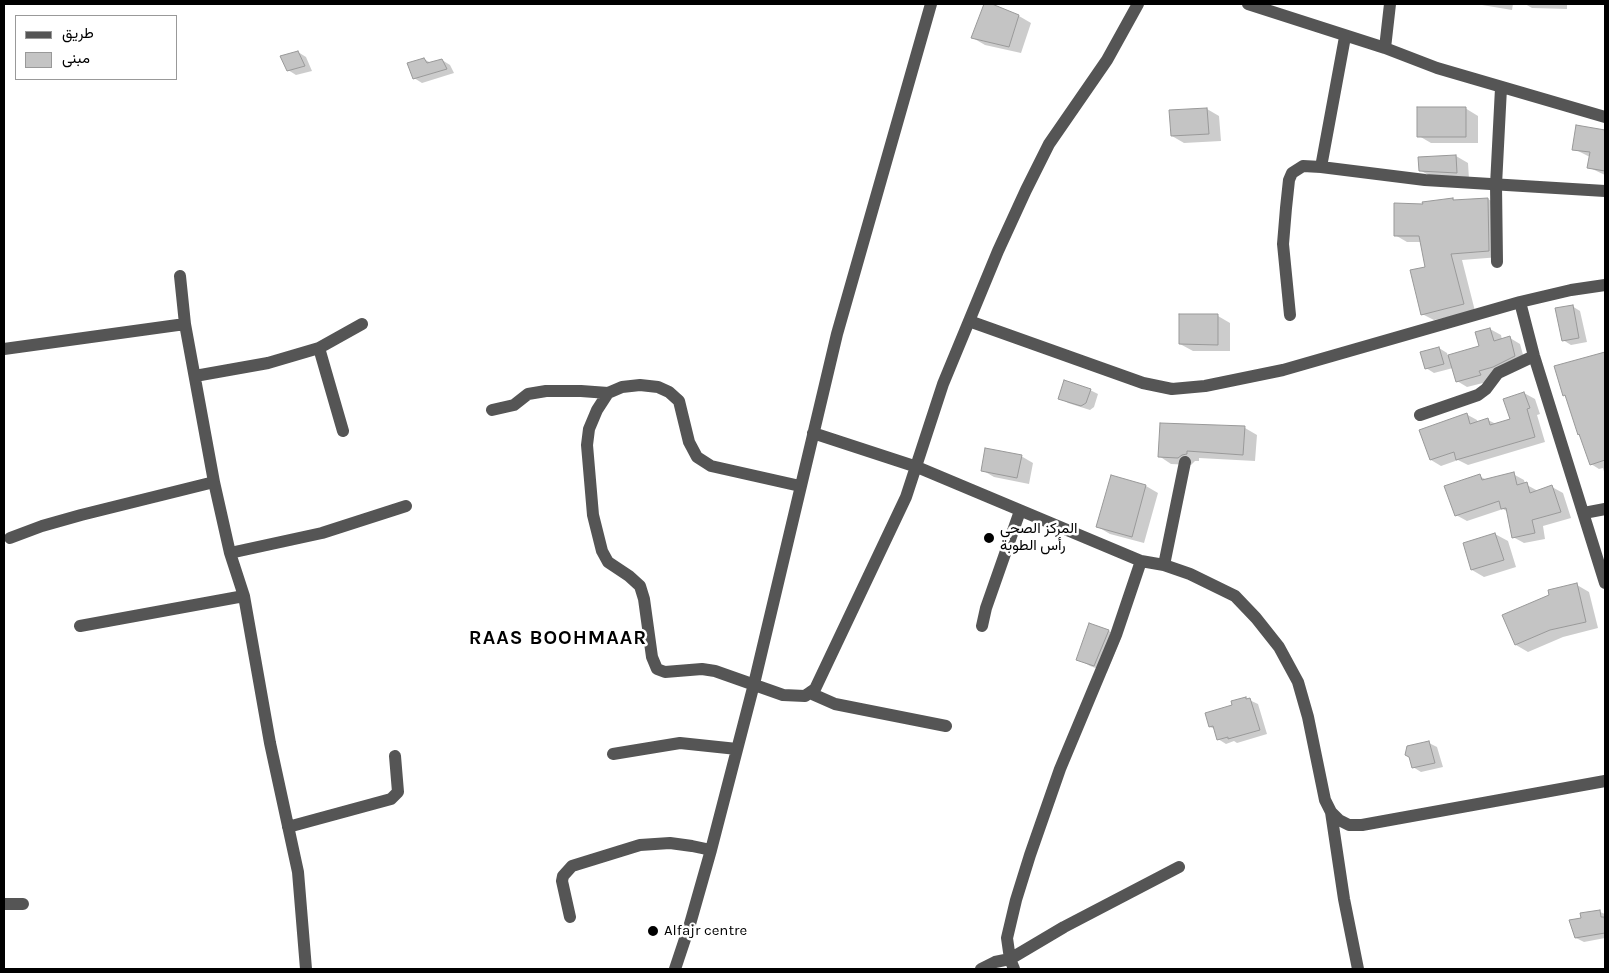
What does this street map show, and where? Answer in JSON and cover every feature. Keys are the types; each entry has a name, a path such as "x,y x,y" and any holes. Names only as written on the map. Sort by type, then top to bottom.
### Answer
{"street":[{"path":"675,969 690,924 738,750 837,334 931,4"},
{"path":"608,393 597,410 589,429 587,445 593,515 602,551 608,562 640,586 644,599 655,666 665,672 702,668 783,695 805,696 810,694 816,689 906,497 944,384 998,251 1049,144 1107,60 1138,4"},
{"path":"1248,4 1321,26 1437,68 1605,117"},
{"path":"1385,48 1390,4"},
{"path":"1321,166 1345,36"},
{"path":"1496,262 1496,185 1501,88"},
{"path":"1290,315 1283,244 1289,180 1292,173 1303,166 1321,166 1397,177 1605,191"},
{"path":"180,276 185,324 214,482 230,553 244,596 270,743 298,872 306,969"},
{"path":"969,321 1143,383 1172,389 1205,386 1283,370 1520,302 1571,290 1605,285"},
{"path":"1520,302 1534,356 1605,583"},
{"path":"4,349 185,324"},
{"path":"196,376 268,363 319,348 362,324"},
{"path":"319,348 342,431"},
{"path":"1420,415 1478,395 1486,389 1498,373 1534,356"},
{"path":"492,410 514,405 528,394 546,391 608,393 622,387 640,385 658,387 669,392 679,401 696,457 711,466 800,486"},
{"path":"813,433 917,467 1141,561 1164,565 1190,574 1235,596 1256,618 1279,647 1298,682 1308,717 1325,800 1331,812 1344,899 1358,969"},
{"path":"1164,565 1185,462"},
{"path":"10,538 42,526 214,482"},
{"path":"230,553 322,533 406,506"},
{"path":"1584,514 1605,510"},
{"path":"982,626 986,608 1020,511"},
{"path":"1012,964 1007,938 1030,855 1060,769 1116,634 1141,561"},
{"path":"80,626 244,596"},
{"path":"810,694 835,704 946,726"},
{"path":"613,754 680,743 693,743 738,750"},
{"path":"288,827 391,799 398,792 395,756"},
{"path":"1331,812 1339,820 1349,824 1362,825 1605,781"},
{"path":"570,917 562,881 563,876 572,866 640,845 670,843 711,850"},
{"path":"981,969 995,962 1012,964 1064,927 1179,868"},
{"path":"4,904 22,904"}],"building":[{"path":"984,4 992,4 1019,15 1009,47 971,38"},
{"path":"298,51 305,66 287,71 280,56"},
{"path":"424,58 427,63 442,59 447,69 413,79 407,63"},
{"path":"1417,107 1466,107 1466,137 1417,137"},
{"path":"1207,108 1209,134 1171,136 1169,110"},
{"path":"1576,125 1605,130 1605,171 1587,168 1590,152 1572,150"},
{"path":"1456,155 1457,173 1419,171 1418,157"},
{"path":"1453,198 1453,200 1488,198 1489,251 1451,254 1464,304 1421,315 1410,270 1425,267 1419,236 1394,236 1394,203 1423,204 1422,202"},
{"path":"1573,305 1579,338 1562,341 1555,308"},
{"path":"1179,314 1218,314 1218,345 1179,344"},
{"path":"1490,328 1494,341 1510,336 1515,356 1493,367 1479,371 1481,375 1456,382 1448,355 1479,346 1475,332"},
{"path":"1439,347 1444,364 1425,369 1420,352"},
{"path":"1605,352 1605,460 1590,465 1565,395 1563,396 1554,366"},
{"path":"1064,380 1091,389 1086,403 1081,406 1058,399"},
{"path":"1524,392 1530,408 1527,409 1535,437 1456,460 1454,452 1430,460 1419,430 1467,413 1470,424 1488,418 1490,425 1510,419 1503,399"},
{"path":"1160,423 1245,426 1243,455 1187,451 1187,454 1178,458 1158,457"},
{"path":"985,448 1022,455 1017,478 981,471"},
{"path":"1514,472 1517,485 1527,482 1530,493 1552,485 1561,512 1532,520 1535,533 1512,538 1506,508 1501,509 1499,501 1455,516 1444,486 1480,474 1482,480"},
{"path":"1111,475 1146,485 1132,537 1096,527"},
{"path":"1495,533 1504,560 1471,570 1463,543"},
{"path":"1577,583 1586,622 1550,630 1515,645 1502,615 1549,595 1548,590"},
{"path":"1089,623 1109,630 1094,666 1076,660"},
{"path":"1246,697 1246,699 1250,698 1260,730 1228,739 1228,737 1217,740 1213,726 1209,727 1205,713 1232,705 1231,701"},
{"path":"1429,741 1435,763 1412,768 1409,757 1405,755 1407,746"},
{"path":"1600,910 1601,917 1604,917 1605,933 1575,938 1569,920 1581,918 1580,913"}],"place":[{"name":"المركز الصحي رأس الطوبة","path":"989,538"},
{"name":"Alfajr centre","path":"653,931"}],"district":[{"name":"RAAS BOOHMAAR","path":"558,638"}]}
